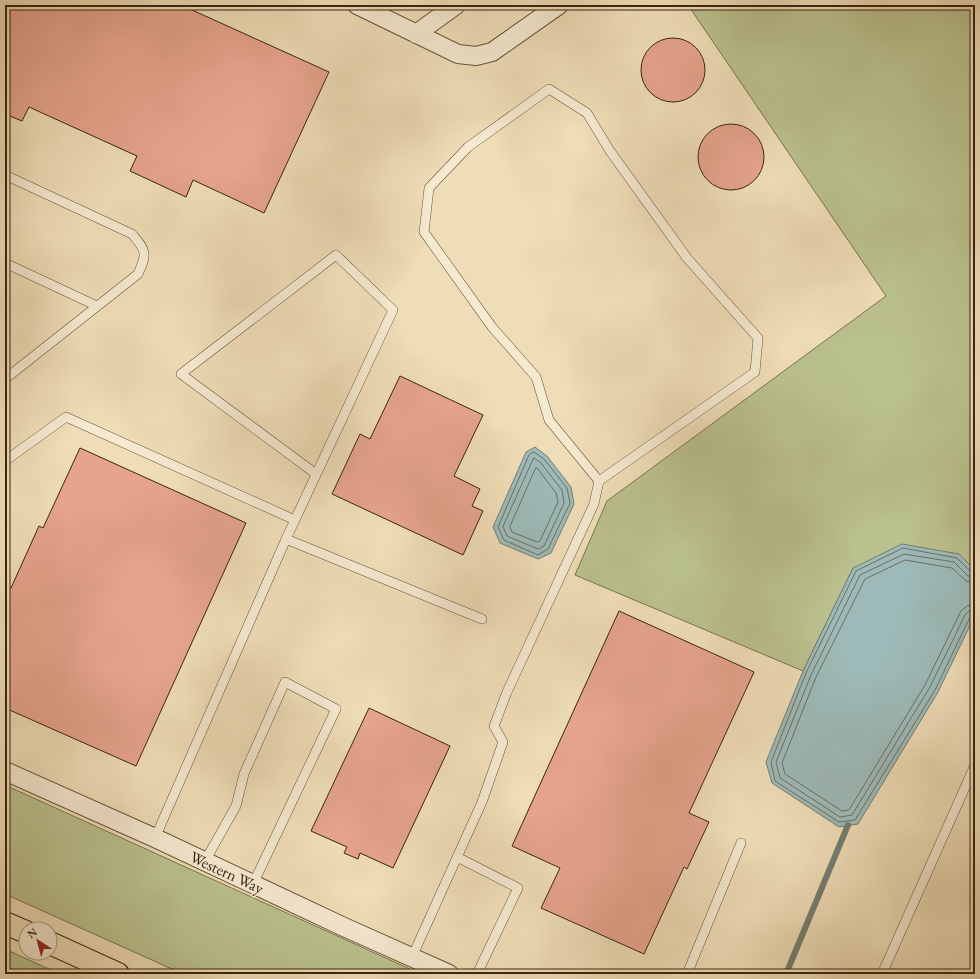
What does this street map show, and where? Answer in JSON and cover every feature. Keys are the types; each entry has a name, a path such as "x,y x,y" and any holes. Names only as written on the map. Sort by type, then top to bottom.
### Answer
{"highway":[{"path":"5,923 18,929"},
{"path":"58,947 118,974"}],"street":[{"path":"357,5 458,54 476,56 492,52 559,5"},
{"path":"416,34 456,5"},
{"name":"Western Way","path":"5,771 206,861 449,974"}],"lane":[{"path":"412,957 482,802 503,742 494,726 507,692 594,504 599,481 755,372 758,338 687,258 610,151 587,113 550,90 468,146 428,188 424,232 492,327 536,377 549,420 599,481"},
{"path":"5,175 132,234 141,245 145,258 138,274 5,378"},
{"path":"155,838 286,539 393,310 336,255 181,374 316,474"},
{"path":"5,263 97,306"},
{"path":"5,461 66,417 295,520"},
{"path":"286,539 482,619"},
{"path":"206,861 236,806 244,774 285,682 336,709 253,884"},
{"path":"882,974 975,766"},
{"path":"687,974 741,843"},
{"path":"458,856 518,888 477,974"}],"green space":[{"path":"688,5 975,5 975,570 959,554 853,568 803,671 575,575 607,501 886,296"},
{"path":"5,785 421,974 183,974 5,894"},
{"path":"5,949 18,955 18,961 31,961 60,974 23,974 5,966"}],"water":[{"path":"535,447 547,456 571,487 574,504 551,553 538,559 500,543 493,527 526,452"},
{"path":"902,544 959,554 975,570 975,615 938,692 858,824 839,827 772,783 766,762 803,671 853,568"}],"building":[{"path":"5,5 181,5 329,72 264,213 193,180 186,197 130,171 137,156 29,107 22,121 5,114"},
{"path":"673,38 685,40 696,47 703,58 705,70 703,82 696,93 685,100 673,102 661,100 650,93 643,82 641,70 643,58 650,47 661,40"},
{"path":"731,124 743,127 754,134 761,145 764,157 761,169 754,180 743,187 731,190 719,187 708,180 701,169 698,157 701,145 708,134 719,127"},
{"path":"400,376 483,415 454,476 480,489 472,506 483,511 463,555 332,494 360,434 370,439"},
{"path":"80,448 246,523 136,766 5,708 5,586 11,588 39,526 43,528"},
{"path":"619,611 754,672 689,813 709,822 687,869 684,867 644,954 541,908 560,868 512,846"},
{"path":"369,708 450,746 393,868 360,853 358,859 344,853 347,847 311,831"}],"waterway":[{"path":"786,974 848,825"}]}
